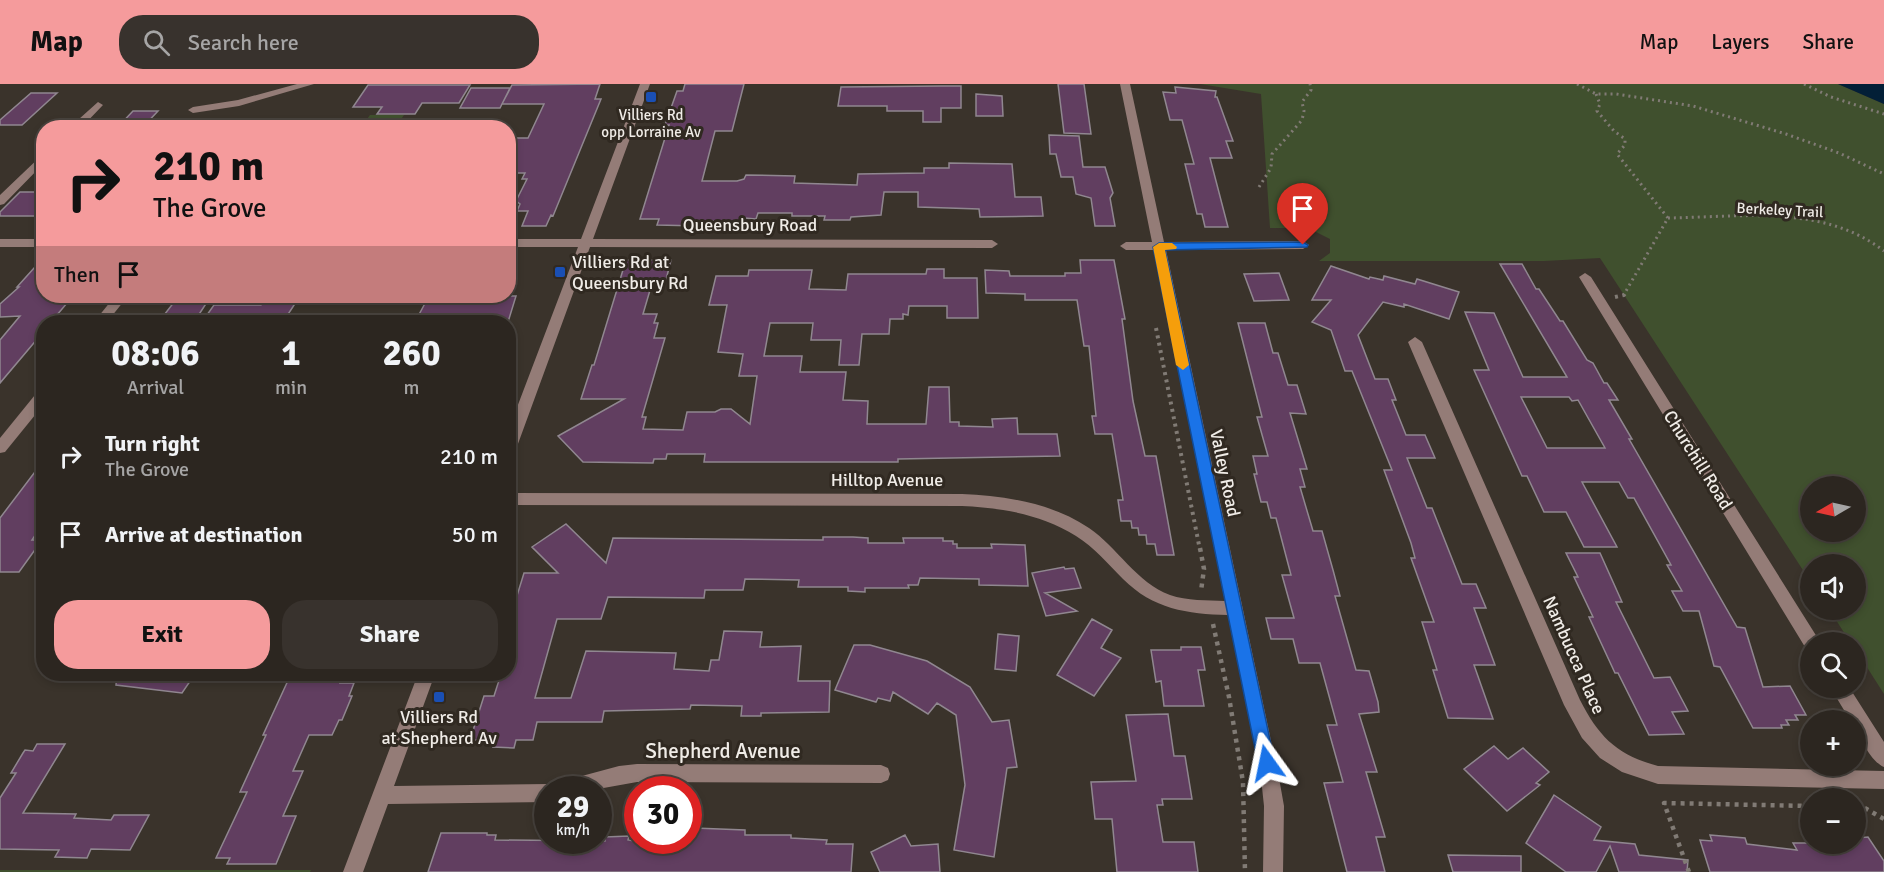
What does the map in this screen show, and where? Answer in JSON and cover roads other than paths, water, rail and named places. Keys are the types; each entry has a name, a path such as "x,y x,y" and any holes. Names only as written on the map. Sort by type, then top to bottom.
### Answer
{"street":[{"path":"193,110 240,103 309,84"},
{"path":"516,431 645,84"},
{"name":"Valley Road","path":"1125,84 1270,778 1274,806 1273,872"},
{"path":"82,120 98,105"},
{"path":"0,202 36,164"},
{"path":"0,243 36,243"},
{"name":"Queensbury Road","path":"516,243 992,244"},
{"path":"1125,246 1303,245"},
{"name":"Churchill Road","path":"1585,277 1805,632"},
{"path":"106,315 116,303"},
{"name":"Nambucca Place","path":"1414,342 1573,705 1594,742 1611,757 1634,770 1658,775 1884,780"},
{"path":"0,448 36,404"},
{"name":"Hilltop Avenue","path":"516,499 1000,502 1033,509 1077,528 1098,544 1139,583 1164,599 1207,607 1234,608"},
{"path":"353,872 423,681"},
{"path":"1847,698 1878,738 1884,758"},
{"name":"Shepherd Avenue","path":"612,777 637,773 881,774"},
{"path":"381,795 534,793"}],"water":[{"path":"1838,84 1884,84 1884,104"}],"place":[{"name":"Villiers Rd opp Lorraine Av","path":"651,97"},
{"name":"Villiers Rd at Queensbury Rd","path":"560,272"},
{"name":"Villiers Rd at Shepherd Av","path":"439,697"}]}
